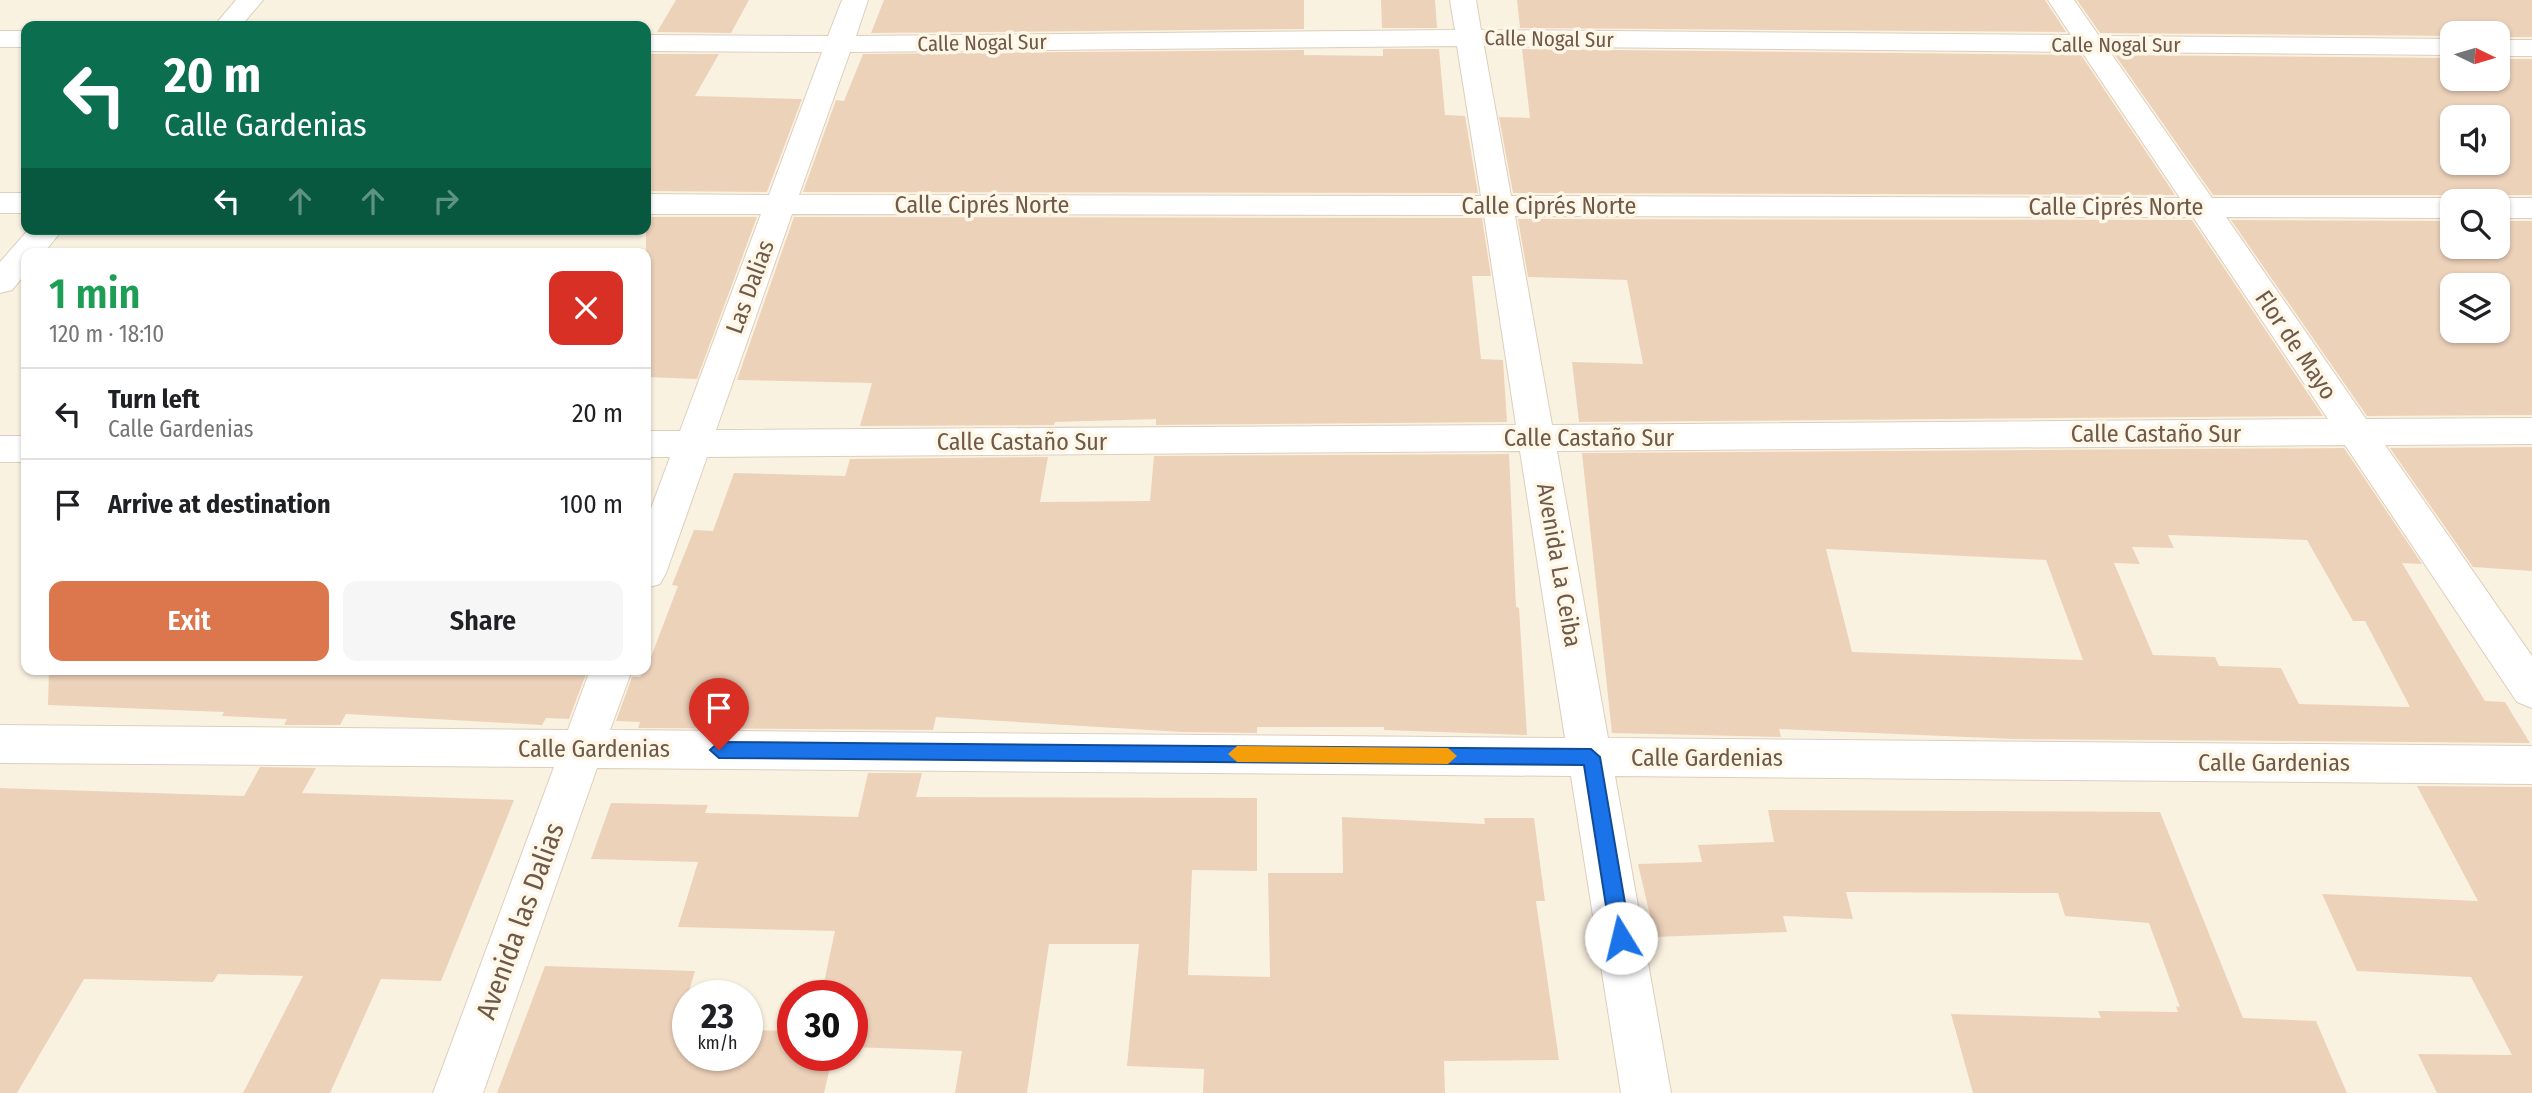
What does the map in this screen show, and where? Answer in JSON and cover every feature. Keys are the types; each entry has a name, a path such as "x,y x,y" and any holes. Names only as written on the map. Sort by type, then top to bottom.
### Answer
{"street":[{"path":"231,21 250,0"},
{"name":"Las Dalias","path":"651,559 855,0"},
{"name":"Avenida La Ceiba","path":"1463,0 1646,1093"},
{"name":"Flor de Mayo","path":"2061,0 2532,690"},
{"name":"Calle Nogal Sur","path":"651,43 839,44 1470,38 2092,46 2440,47"},
{"path":"0,39 21,39"},
{"path":"2510,48 2532,48"},
{"path":"0,203 21,203"},
{"name":"Calle Ciprés Norte","path":"651,204 2440,208"},
{"path":"2510,208 2532,208"},
{"path":"0,282 21,258"},
{"name":"Calle Castaño Sur","path":"651,444 2532,431"},
{"path":"0,449 21,449"},
{"path":"582,749 609,675"},
{"name":"Calle Gardenias","path":"0,744 2532,765"},
{"name":"Avenida las Dalias","path":"458,1093 582,749"}],"building":[{"path":"676,0 749,0 731,33 657,32"},
{"path":"884,0 1304,0 1304,29 871,33"},
{"path":"1381,0 1435,0 1437,28 1382,28"},
{"path":"1517,0 2045,0 2066,32 1520,28"},
{"path":"2077,0 2532,0 2532,37 2510,37 2510,21 2440,21 2440,36 2100,33"},
{"path":"1383,49 1439,49 1445,115 1465,116 1478,193 803,192 836,100 844,101 863,54 1304,50 1304,55 1383,56"},
{"path":"1522,49 2081,55 2175,195 1513,193 1499,117 1530,118"},
{"path":"651,54 719,54 695,96 802,99 767,192 651,191"},
{"path":"2115,55 2440,58 2440,91 2510,91 2510,59 2532,59 2532,195 2510,195 2510,189 2440,189 2440,195 2213,195"},
{"path":"651,217 757,217 697,379 651,377 651,248 646,248 646,235 651,235"},
{"path":"794,217 1482,218 1491,276 1472,276 1481,359 1503,360 1507,422 1156,425 1156,419 1055,422 1054,425 860,426 872,383 737,380"},
{"path":"1518,219 2192,220 2323,416 1579,422 1572,362 1643,364 1627,280 1528,277"},
{"path":"2231,220 2440,221 2440,259 2510,259 2510,221 2532,221 2532,415 2367,416"},
{"path":"2532,447 2532,571 2473,567 2390,448"},
{"path":"2344,448 2422,564 2402,563 2485,701 2505,702 2530,743 2014,739 1779,729 1781,737 1612,733 1582,453","holes":["2168,535 2307,540 2353,621 2365,621 2410,707 2299,704 2281,668 2219,666 2215,657 2153,655 2114,563 2140,564 2132,547 2174,548","1826,549 2046,560 2083,660 1852,652"]},
{"path":"1509,454 1516,607 1519,608 1527,735 1384,730 1384,727 1257,727 1257,733 1182,732 936,717 933,730 638,728 640,722 616,721 632,677 651,675 651,657 678,586 672,585 694,530 713,531 734,473 845,476 850,459 1048,457 1040,502 1150,501 1154,456"},
{"path":"49,675 586,675 569,719 546,718 542,725 346,714 340,725 284,725 287,719 222,716 224,712 48,705"},
{"path":"260,767 316,768 302,793 514,800 441,981 381,979 330,1093 243,1093 303,976 218,974 213,982 84,979 17,1093 0,1093 0,788 244,796"},
{"path":"868,773 922,773 916,797 1257,798 1257,871 1192,870 1188,975 1270,977 1268,873 1343,873 1342,817 1485,824 1484,818 1534,818 1545,901 1536,901 1559,1060 1444,1061 1445,1093 1203,1093 1204,1069 1127,1066 1139,944 1049,944 1027,1093 955,1093 962,1051 868,1048 868,980 824,980 835,931 678,927 698,862 591,859 611,803 708,805 705,813 858,817"},
{"path":"2417,786 2532,787 2532,1093 2437,1093 2418,1054 2512,1055 2471,977 2357,971 2322,894 2478,901"},
{"path":"1768,810 2160,812 2243,1018 2316,1021 2347,1093 1973,1093 1951,1014 2101,1018 2098,1011 2178,1012 2176,1006 2180,1007 2149,923 2065,916 2058,893 1846,892 1853,919 1783,916 1787,932 1655,937 1638,864 1702,862 1698,845 1774,842"},
{"path":"545,966 695,971 692,980 672,980 672,1071 763,1071 763,1030 777,1031 777,1071 829,1071 824,1093 497,1093"}],"slow traffic":[{"path":"1237,754 1448,756"}],"route":[{"path":"719,750 1591,757 1621,938"}]}
